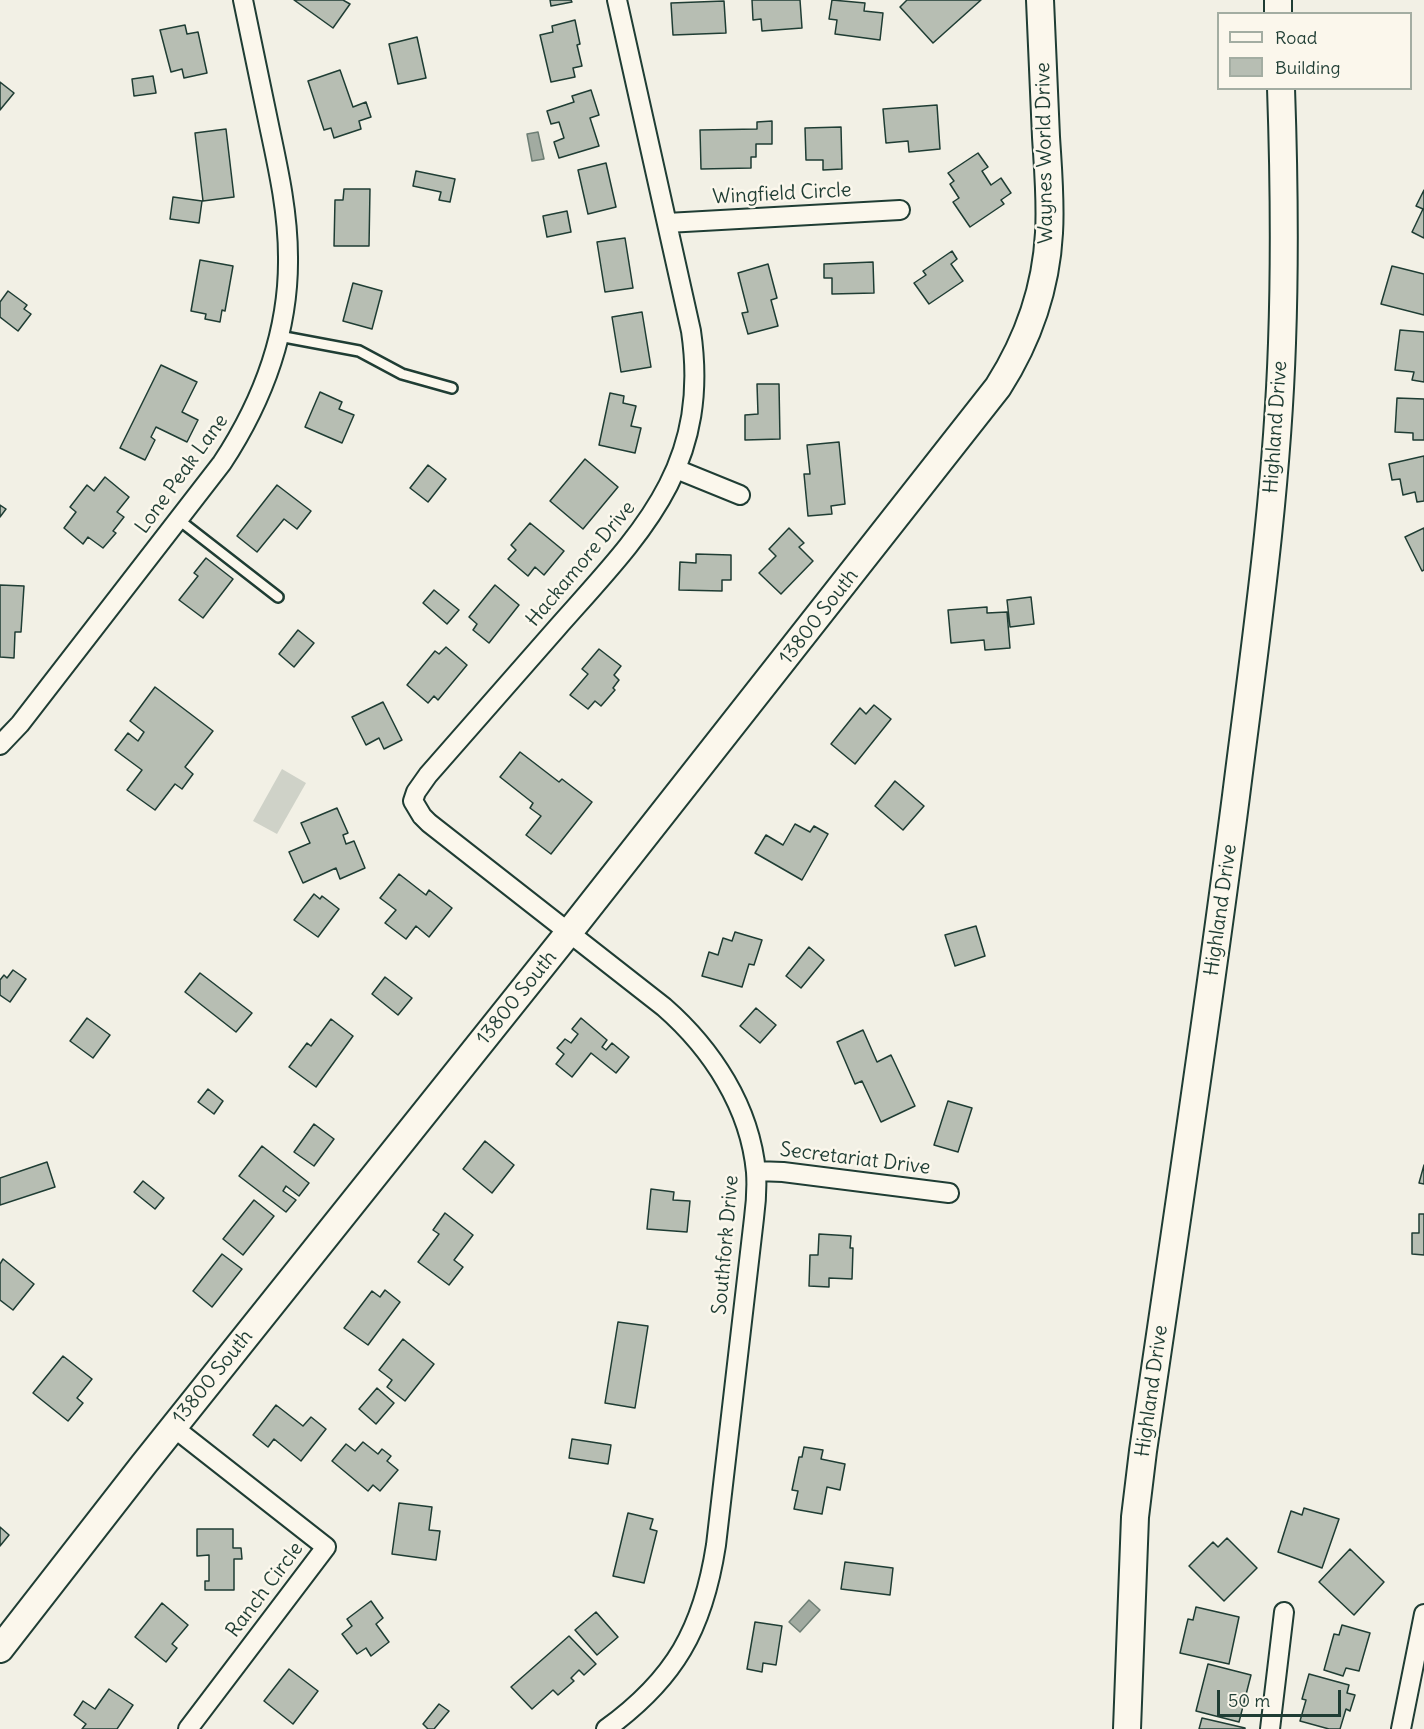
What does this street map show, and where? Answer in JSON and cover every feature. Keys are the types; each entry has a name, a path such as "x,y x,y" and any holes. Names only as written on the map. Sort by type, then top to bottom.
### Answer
{"main road":[{"name":"Waynes World Drive","path":"1024,339 1041,287 1049,233 1040,0"},
{"name":"Highland Drive","path":"1127,1729 1135,1517 1141,1462 1218,931 1266,553 1276,450 1282,344 1284,240 1281,90"},
{"name":"13800 South","path":"0,1649 988,402 1008,372 1024,339"}],"street":[{"name":"Lone Peak Lane","path":"0,745 20,724 222,463 246,423 265,382 279,336 287,284 286,222 280,178 243,0"},
{"name":"Hackamore Drive","path":"413,801 416,792 428,775 638,536 662,498 676,469 692,406 695,367 688,313 617,0"},
{"name":"Wingfield Circle","path":"667,223 900,210"},
{"path":"676,469 740,495"},
{"name":"Southfork Drive","path":"413,801 422,816 429,822 664,1007 687,1028 707,1051 729,1086 748,1135 756,1171 752,1241 716,1545 706,1596 687,1643 667,1672 640,1702 606,1729"},
{"name":"Secretariat Drive","path":"756,1171 783,1172 949,1193"},
{"name":"Ranch Circle","path":"173,1428 326,1547 188,1729"},
{"path":"1270,1729 1284,1612"},
{"path":"1401,1729 1420,1647 1424,1614"}],"lane":[{"path":"279,336 359,351 402,374 452,388"},
{"path":"179,520 278,597"}],"shaded area":[{"path":"538,132 544,159 532,161 527,134"},
{"path":"282,769 306,783 277,834 253,821"},
{"path":"809,1600 820,1610 800,1632 789,1622"}],"building":[{"path":"294,0 343,0 350,4 333,28"},
{"path":"550,0 571,0 572,2 551,6"},
{"path":"752,0 800,0 802,28 762,31 761,19 753,20"},
{"path":"832,0 865,3 864,11 883,13 880,40 835,34 837,20 829,19"},
{"path":"907,0 981,0 933,43 900,7"},
{"path":"724,1 726,33 673,35 671,3"},
{"path":"575,20 582,66 573,68 575,77 551,82 540,35 553,32 552,26"},
{"path":"185,25 187,34 198,32 207,73 184,78 182,69 171,72 160,30"},
{"path":"417,37 426,78 398,84 389,44"},
{"path":"340,70 353,107 366,102 371,117 359,121 361,129 334,138 331,128 324,130 308,81"},
{"path":"153,76 156,93 134,96 132,79"},
{"path":"0,82 14,93 0,110"},
{"path":"591,90 599,115 590,118 599,146 559,158 554,142 564,138 559,122 551,124 547,111 574,102 572,96"},
{"path":"937,105 940,149 909,152 908,141 886,143 883,109"},
{"path":"772,121 772,144 756,144 756,157 751,157 751,168 701,169 700,130 757,129 757,122"},
{"path":"841,127 842,169 823,170 823,160 806,160 805,128"},
{"path":"226,129 234,197 203,201 195,133"},
{"path":"978,153 988,167 982,171 991,185 1001,178 1011,193 1001,200 1004,204 970,227 953,202 959,198 950,184 954,181 948,173"},
{"path":"606,163 616,207 588,214 578,170"},
{"path":"416,171 455,179 450,202 439,200 441,192 413,186"},
{"path":"344,189 370,189 369,246 334,246 335,200 343,200"},
{"path":"1424,190 1424,238 1412,232 1423,209 1416,206"},
{"path":"173,197 202,201 199,223 170,219"},
{"path":"567,211 571,232 547,237 543,216"},
{"path":"625,238 633,288 605,292 597,242"},
{"path":"952,251 957,259 951,264 963,281 929,304 914,283 926,275 923,271"},
{"path":"200,260 233,266 225,311 222,310 220,322 205,319 206,314 191,311"},
{"path":"873,262 874,293 832,294 832,278 824,278 824,264"},
{"path":"768,264 777,298 771,300 778,326 748,334 742,313 748,312 738,273"},
{"path":"1392,266 1424,274 1424,315 1381,304"},
{"path":"353,283 382,291 372,329 343,321"},
{"path":"8,291 27,305 24,309 31,314 18,331 0,317 0,302"},
{"path":"642,312 651,367 621,372 612,317"},
{"path":"1400,330 1424,332 1424,382 1412,380 1414,372 1395,370"},
{"path":"161,365 197,382 182,412 198,420 187,442 156,427 151,437 155,440 145,460 120,448"},
{"path":"757,384 779,384 780,439 745,440 745,415 758,414"},
{"path":"320,392 342,402 339,409 354,415 342,443 305,427"},
{"path":"610,393 624,396 623,403 636,406 631,426 641,428 635,453 599,445"},
{"path":"1397,398 1424,399 1424,440 1413,440 1413,433 1395,432"},
{"path":"839,442 845,504 831,506 832,514 808,516 804,474 810,474 807,445"},
{"path":"1424,456 1424,501 1417,502 1415,492 1403,495 1400,479 1392,480 1389,464"},
{"path":"585,459 618,487 583,529 550,501"},
{"path":"428,465 446,479 428,502 410,488"},
{"path":"105,477 129,497 117,512 124,517 113,531 116,533 103,548 88,537 83,544 64,528 76,512 70,507 87,485 94,491"},
{"path":"277,485 311,511 297,529 284,519 257,552 237,536"},
{"path":"0,505 6,509 0,517"},
{"path":"530,523 564,551 544,575 535,567 528,576 508,559 516,550 511,545"},
{"path":"789,528 804,543 799,547 813,561 781,594 759,573 776,556 769,549"},
{"path":"1424,528 1424,570 1422,571 1405,537"},
{"path":"696,554 731,555 731,580 722,580 722,591 679,590 680,562 696,563"},
{"path":"206,558 233,579 203,618 179,600 198,576 194,573"},
{"path":"0,585 24,586 21,632 15,632 14,658 0,657"},
{"path":"495,585 519,605 489,643 473,630 477,624 469,617"},
{"path":"434,590 459,610 447,624 423,603"},
{"path":"1031,597 1034,624 1010,627 1007,600"},
{"path":"987,607 987,613 1007,612 1010,648 985,650 984,640 951,643 948,610"},
{"path":"298,630 314,643 294,667 279,654"},
{"path":"446,647 467,665 438,700 434,696 428,703 407,685 435,651 439,654"},
{"path":"599,649 621,666 614,675 619,680 613,688 615,690 601,706 595,701 588,709 570,695 588,674 582,669"},
{"path":"155,687 213,731 185,767 193,774 182,789 175,784 155,810 127,790 142,770 115,750 128,733 138,741 144,732 130,721"},
{"path":"383,702 402,740 384,749 379,738 366,745 352,717"},
{"path":"874,705 891,719 855,764 831,744 860,708 866,714"},
{"path":"520,752 559,782 562,779 592,802 551,854 526,835 541,816 530,808 533,803 500,777"},
{"path":"895,781 924,806 903,830 875,806"},
{"path":"337,808 348,833 343,835 346,844 354,841 365,868 340,879 336,868 303,883 289,852 310,843 301,823"},
{"path":"795,824 810,832 814,826 828,834 802,880 755,853 766,835 783,845"},
{"path":"399,874 426,895 429,890 452,908 429,937 416,926 406,939 385,923 396,910 380,898"},
{"path":"314,894 320,899 322,896 339,909 318,937 294,920"},
{"path":"976,926 985,956 955,966 945,935"},
{"path":"735,932 762,940 754,965 749,964 742,987 702,976 709,952 718,955 723,938 732,941"},
{"path":"809,947 824,960 801,988 786,976"},
{"path":"13,970 26,979 10,1002 0,995 0,980 4,975 7,978"},
{"path":"200,973 252,1013 236,1032 185,992"},
{"path":"385,977 412,998 398,1015 372,994"},
{"path":"756,1008 776,1025 760,1043 740,1026"},
{"path":"87,1018 110,1035 93,1058 70,1041"},
{"path":"581,1018 607,1040 602,1047 606,1050 612,1043 629,1057 616,1073 591,1053 572,1077 556,1064 564,1054 557,1048 565,1039 571,1043 578,1034 572,1029"},
{"path":"331,1019 353,1036 316,1087 289,1067 307,1043 311,1046"},
{"path":"863,1030 877,1062 891,1055 915,1106 881,1122 862,1081 855,1084 837,1042"},
{"path":"208,1089 223,1101 214,1114 198,1102"},
{"path":"948,1101 972,1108 958,1152 934,1145"},
{"path":"314,1124 334,1139 314,1166 294,1152"},
{"path":"485,1141 514,1165 492,1193 463,1169"},
{"path":"262,1146 309,1183 299,1196 286,1186 283,1191 296,1200 286,1212 239,1176"},
{"path":"47,1162 55,1187 0,1205 0,1178"},
{"path":"1424,1165 1424,1184 1419,1183"},
{"path":"143,1181 164,1198 155,1209 134,1192"},
{"path":"651,1189 674,1192 673,1200 690,1201 687,1232 647,1229"},
{"path":"254,1200 274,1216 243,1255 223,1239"},
{"path":"445,1213 473,1235 454,1260 463,1267 449,1285 418,1262 439,1234 433,1230"},
{"path":"1419,1214 1424,1214 1424,1255 1412,1254 1412,1233 1419,1233"},
{"path":"819,1234 851,1236 852,1279 829,1278 829,1287 809,1286 810,1255 818,1255"},
{"path":"222,1254 242,1269 212,1307 193,1291"},
{"path":"3,1259 34,1284 13,1310 0,1300 0,1264"},
{"path":"385,1290 400,1302 368,1345 344,1328 372,1291 380,1297"},
{"path":"618,1322 648,1326 635,1408 605,1403"},
{"path":"403,1339 434,1364 405,1401 387,1387 392,1380 379,1370"},
{"path":"63,1356 92,1379 77,1398 83,1403 68,1421 33,1393"},
{"path":"377,1388 394,1403 376,1424 359,1409"},
{"path":"276,1405 303,1426 311,1417 326,1429 301,1461 274,1439 268,1447 253,1435"},
{"path":"572,1439 611,1445 608,1464 569,1458"},
{"path":"363,1442 378,1454 382,1449 391,1456 387,1461 398,1470 380,1491 373,1485 368,1491 332,1461 346,1444 355,1451"},
{"path":"804,1447 823,1450 821,1459 845,1464 840,1490 827,1487 822,1514 794,1509 798,1491 792,1490 799,1457 802,1457"},
{"path":"399,1503 432,1507 429,1530 440,1531 436,1560 392,1554"},
{"path":"1304,1508 1339,1519 1322,1568 1278,1552 1291,1511 1302,1515"},
{"path":"628,1513 653,1519 650,1529 657,1531 644,1583 613,1576"},
{"path":"0,1527 9,1535 0,1546"},
{"path":"197,1529 233,1529 233,1548 241,1548 242,1559 234,1559 234,1590 205,1590 205,1581 209,1581 209,1555 197,1556"},
{"path":"1227,1538 1257,1568 1224,1601 1189,1566 1213,1542 1218,1547"},
{"path":"1350,1549 1384,1582 1354,1615 1319,1582"},
{"path":"845,1562 893,1568 890,1595 841,1589"},
{"path":"371,1601 383,1618 376,1624 389,1642 371,1656 366,1648 357,1654 342,1634 352,1626 347,1619"},
{"path":"162,1603 188,1625 172,1644 177,1648 166,1662 135,1637"},
{"path":"1196,1607 1239,1617 1229,1664 1180,1653 1188,1619 1193,1620"},
{"path":"596,1612 618,1637 597,1655 575,1630"},
{"path":"755,1622 782,1626 776,1665 763,1663 762,1672 747,1669"},
{"path":"1342,1625 1370,1633 1359,1671 1346,1668 1343,1676 1324,1670 1334,1634 1339,1635"},
{"path":"569,1636 596,1664 584,1675 579,1670 571,1678 574,1681 558,1695 553,1690 532,1709 511,1687"},
{"path":"1208,1664 1251,1675 1239,1722 1196,1711"},
{"path":"289,1669 318,1691 293,1724 264,1701"},
{"path":"1309,1674 1349,1685 1347,1693 1355,1695 1350,1711 1346,1709 1340,1729 1329,1729 1300,1721 1306,1700 1302,1699"},
{"path":"109,1689 133,1705 117,1729 82,1729 86,1724 74,1715 83,1701 95,1709"},
{"path":"439,1704 449,1711 434,1729 428,1729 423,1724"},
{"path":"1202,1718 1245,1728 1245,1729 1199,1729"}]}
